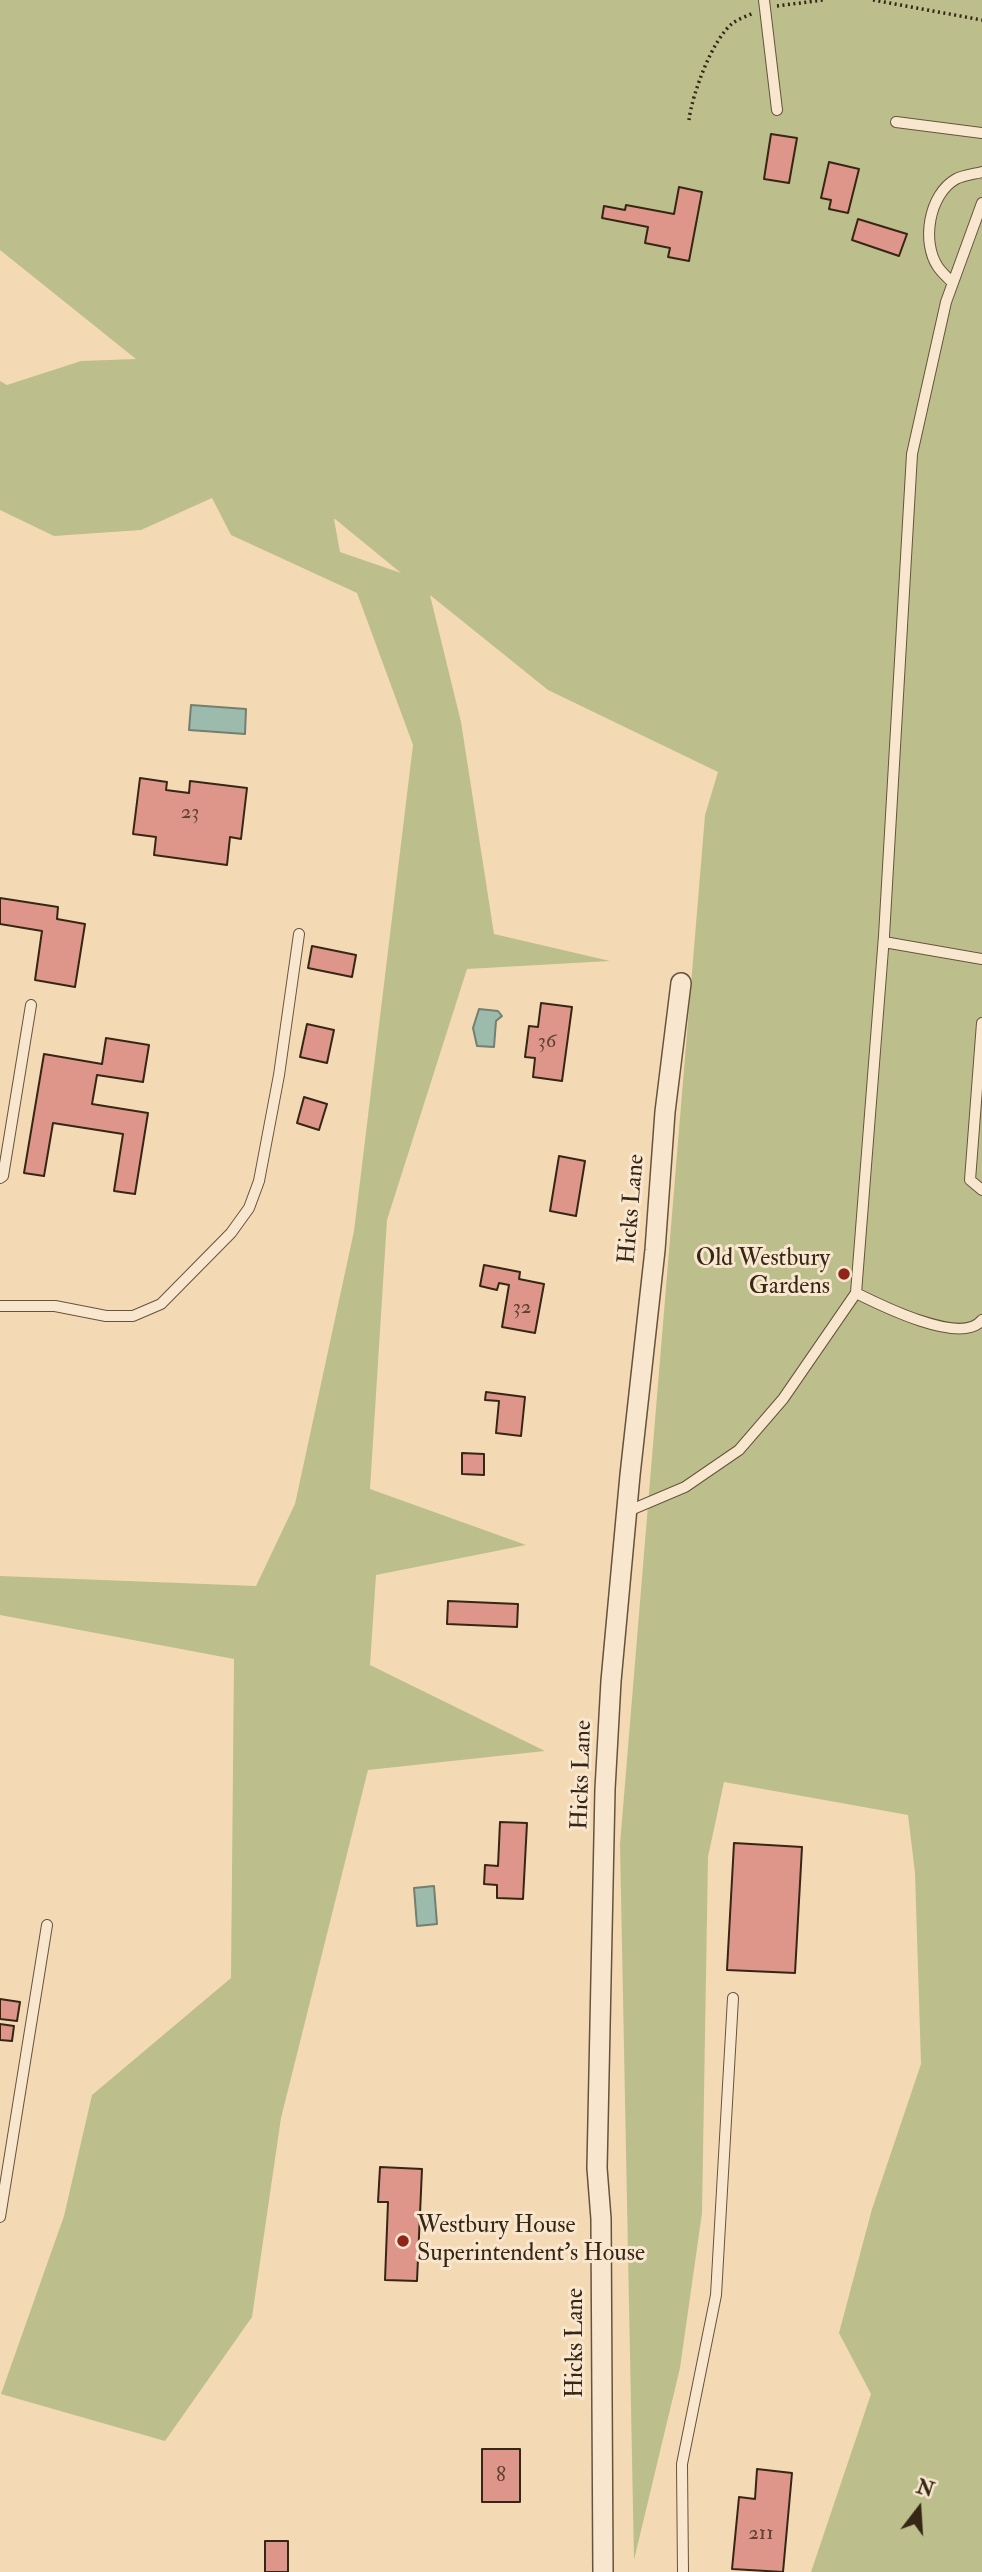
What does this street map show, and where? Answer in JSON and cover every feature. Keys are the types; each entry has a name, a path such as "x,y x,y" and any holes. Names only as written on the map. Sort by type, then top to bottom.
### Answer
{"street":[{"name":"Hicks Lane","path":"603,2572 601,2219 597,2168 605,1789 626,1511 681,984"}],"lane":[{"path":"765,4 777,110"},
{"path":"896,122 982,133"},
{"path":"953,283 937,266 929,244 930,222 940,192 956,178 982,172"},
{"path":"626,1511 685,1487 739,1450 783,1399 856,1293 884,942 912,454 953,283 982,203"},
{"path":"0,1306 55,1306 106,1316 133,1316 161,1304 232,1233 249,1208 260,1181 279,1076 299,934"},
{"path":"884,942 982,959"},
{"path":"0,1178 3,1176 31,1005"},
{"path":"982,1023 970,1180 982,1190"},
{"path":"856,1293 896,1314 960,1330 978,1325 982,1320"},
{"path":"0,2217 47,1925"},
{"path":"683,2572 682,2464 716,2295 733,1998"}],"path":[{"path":"689,120 692,94 731,24 765,4 823,0"},
{"path":"873,0 982,20"}],"green space":[{"name":"Old Westbury Gardens","path":"0,0 982,0 982,2572 811,2572 871,2394 839,2333 872,2209 921,2064 915,1873 908,1815 724,1782 708,1857 702,2213 680,2368 634,2560 620,1844 705,815 718,772 548,690 430,595 461,722 494,934 610,961 467,969 387,1220 370,1489 526,1545 376,1575 370,1665 545,1751 368,1770 281,2118 252,2317 165,2441 1,2394 64,2216 92,2095 231,1978 234,1659 0,1615 0,1576 256,1586 295,1504 354,1231 413,745 357,593 231,535 212,498 141,530 54,536 0,510 0,381 7,385 81,361 136,359 0,250","holes":["335,519 401,573 340,552"]}],"shaded area":[{"path":"191,705 246,709 245,734 189,730"},
{"path":"479,1009 498,1011 502,1016 496,1021 494,1047 477,1046 473,1028"},
{"path":"434,1886 437,1924 417,1926 414,1888"}],"building":[{"path":"771,134 797,138 789,183 764,179"},
{"path":"829,162 859,169 848,213 829,209 831,200 821,198"},
{"path":"679,187 702,192 689,261 668,257 670,248 645,243 648,227 602,218 604,206 625,210 626,205 674,214"},
{"path":"858,219 907,234 899,256 852,240"},
{"path":"140,778 167,782 166,790 189,793 190,781 247,788 241,839 230,837 227,865 154,855 156,837 133,834"},
{"path":"0,898 58,907 57,919 85,924 75,987 35,980 42,931 0,924"},
{"path":"312,946 356,955 352,977 308,968"},
{"path":"541,1003 572,1007 562,1081 533,1077 535,1058 525,1057 529,1026 538,1027"},
{"path":"307,1024 334,1030 327,1063 300,1057"},
{"path":"106,1038 149,1045 143,1082 97,1075 92,1104 148,1113 135,1194 114,1191 123,1134 53,1123 44,1176 24,1173 44,1054 102,1064"},
{"path":"304,1097 327,1104 319,1130 297,1123"},
{"path":"559,1156 585,1161 576,1216 550,1211"},
{"path":"484,1265 520,1272 519,1279 544,1284 535,1333 502,1327 509,1285 499,1283 497,1290 480,1286"},
{"path":"486,1392 525,1397 521,1436 496,1433 499,1401 485,1400"},
{"path":"462,1453 484,1454 484,1475 462,1474"},
{"path":"448,1601 518,1604 517,1627 447,1624"},
{"path":"500,1822 527,1823 523,1899 497,1898 497,1885 484,1884 485,1865 498,1866"},
{"path":"734,1843 802,1847 795,1973 727,1970"},
{"path":"0,1999 20,2002 17,2021 0,2019"},
{"path":"0,2024 14,2026 12,2041 0,2040"},
{"name":"Westbury House Superintendent's House","path":"380,2167 422,2169 417,2281 385,2280 388,2202 378,2202"},
{"path":"482,2449 520,2449 520,2502 482,2502"},
{"path":"757,2469 792,2473 783,2572 732,2569 739,2497 755,2499"},
{"path":"265,2541 288,2541 288,2572 265,2572"}],"place":[{"name":"Old Westbury Gardens","path":"844,1274"},
{"name":"Westbury House Superintendent's House","path":"403,2241"}]}
